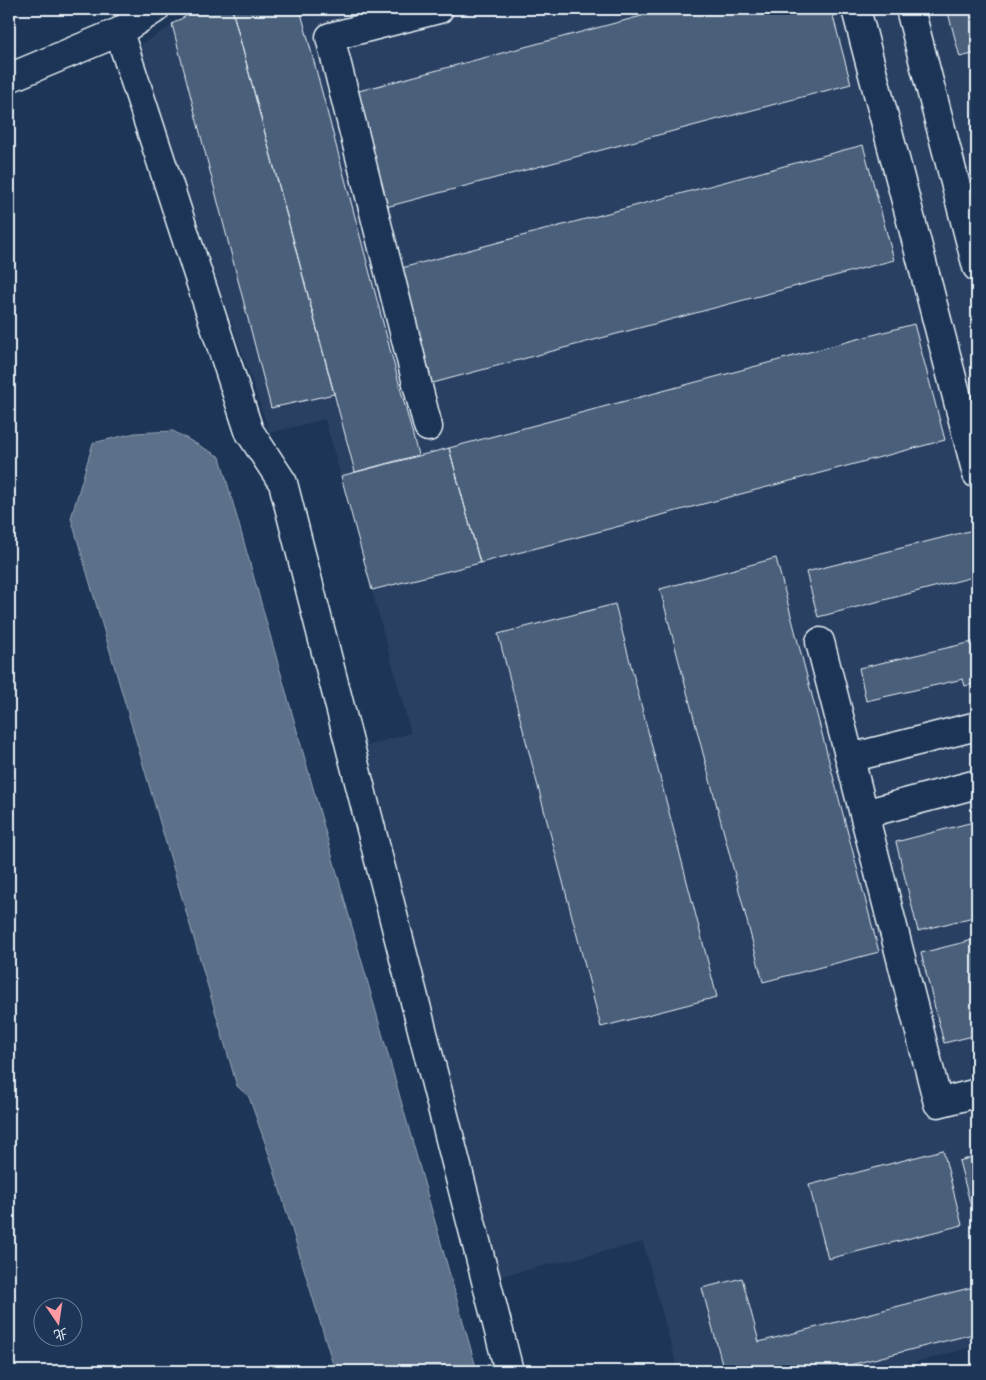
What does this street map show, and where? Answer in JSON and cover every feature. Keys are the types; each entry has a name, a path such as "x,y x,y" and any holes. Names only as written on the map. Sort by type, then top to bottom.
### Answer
{"lane":[{"path":"9,78 119,32 155,9"},
{"path":"428,427 330,37 439,9"},
{"path":"856,9 977,474"},
{"path":"910,9 977,267"},
{"path":"119,32 249,431 282,483 509,1371"},
{"path":"820,642 938,1103 977,1093"},
{"path":"850,758 977,726"},
{"path":"864,814 977,784"}],"shaded area":[{"path":"198,9 977,9 977,1346 882,1371 678,1371 643,1242 501,1276 366,746 411,733 325,419 270,433 136,48"},
{"path":"173,431 220,457 477,1371 335,1371 270,1157 249,1097 237,1086 71,518 93,443 135,433"}],"building":[{"path":"198,9 232,9 334,394 271,408 172,24"},
{"path":"232,9 300,9 418,455 355,472"},
{"path":"668,9 831,9 851,84 386,207 355,92"},
{"path":"947,9 977,9 977,53 960,57"},
{"path":"863,145 894,260 429,384 398,269"},
{"path":"914,324 945,440 480,563 449,448"},
{"path":"449,448 480,563 372,590 341,476"},
{"path":"973,530 977,545 977,576 818,617 806,572"},
{"path":"776,558 879,952 763,982 660,589"},
{"path":"615,604 717,997 601,1027 498,634"},
{"path":"977,641 977,683 965,686 963,679 866,701 859,668"},
{"path":"977,821 977,916 918,931 896,842"},
{"path":"977,939 977,1035 944,1043 921,953"},
{"path":"943,1150 962,1225 828,1259 809,1185"},
{"path":"977,1156 977,1217 974,1218 959,1161"},
{"path":"742,1278 759,1342 977,1286 977,1333 826,1371 724,1371 702,1288"}]}
